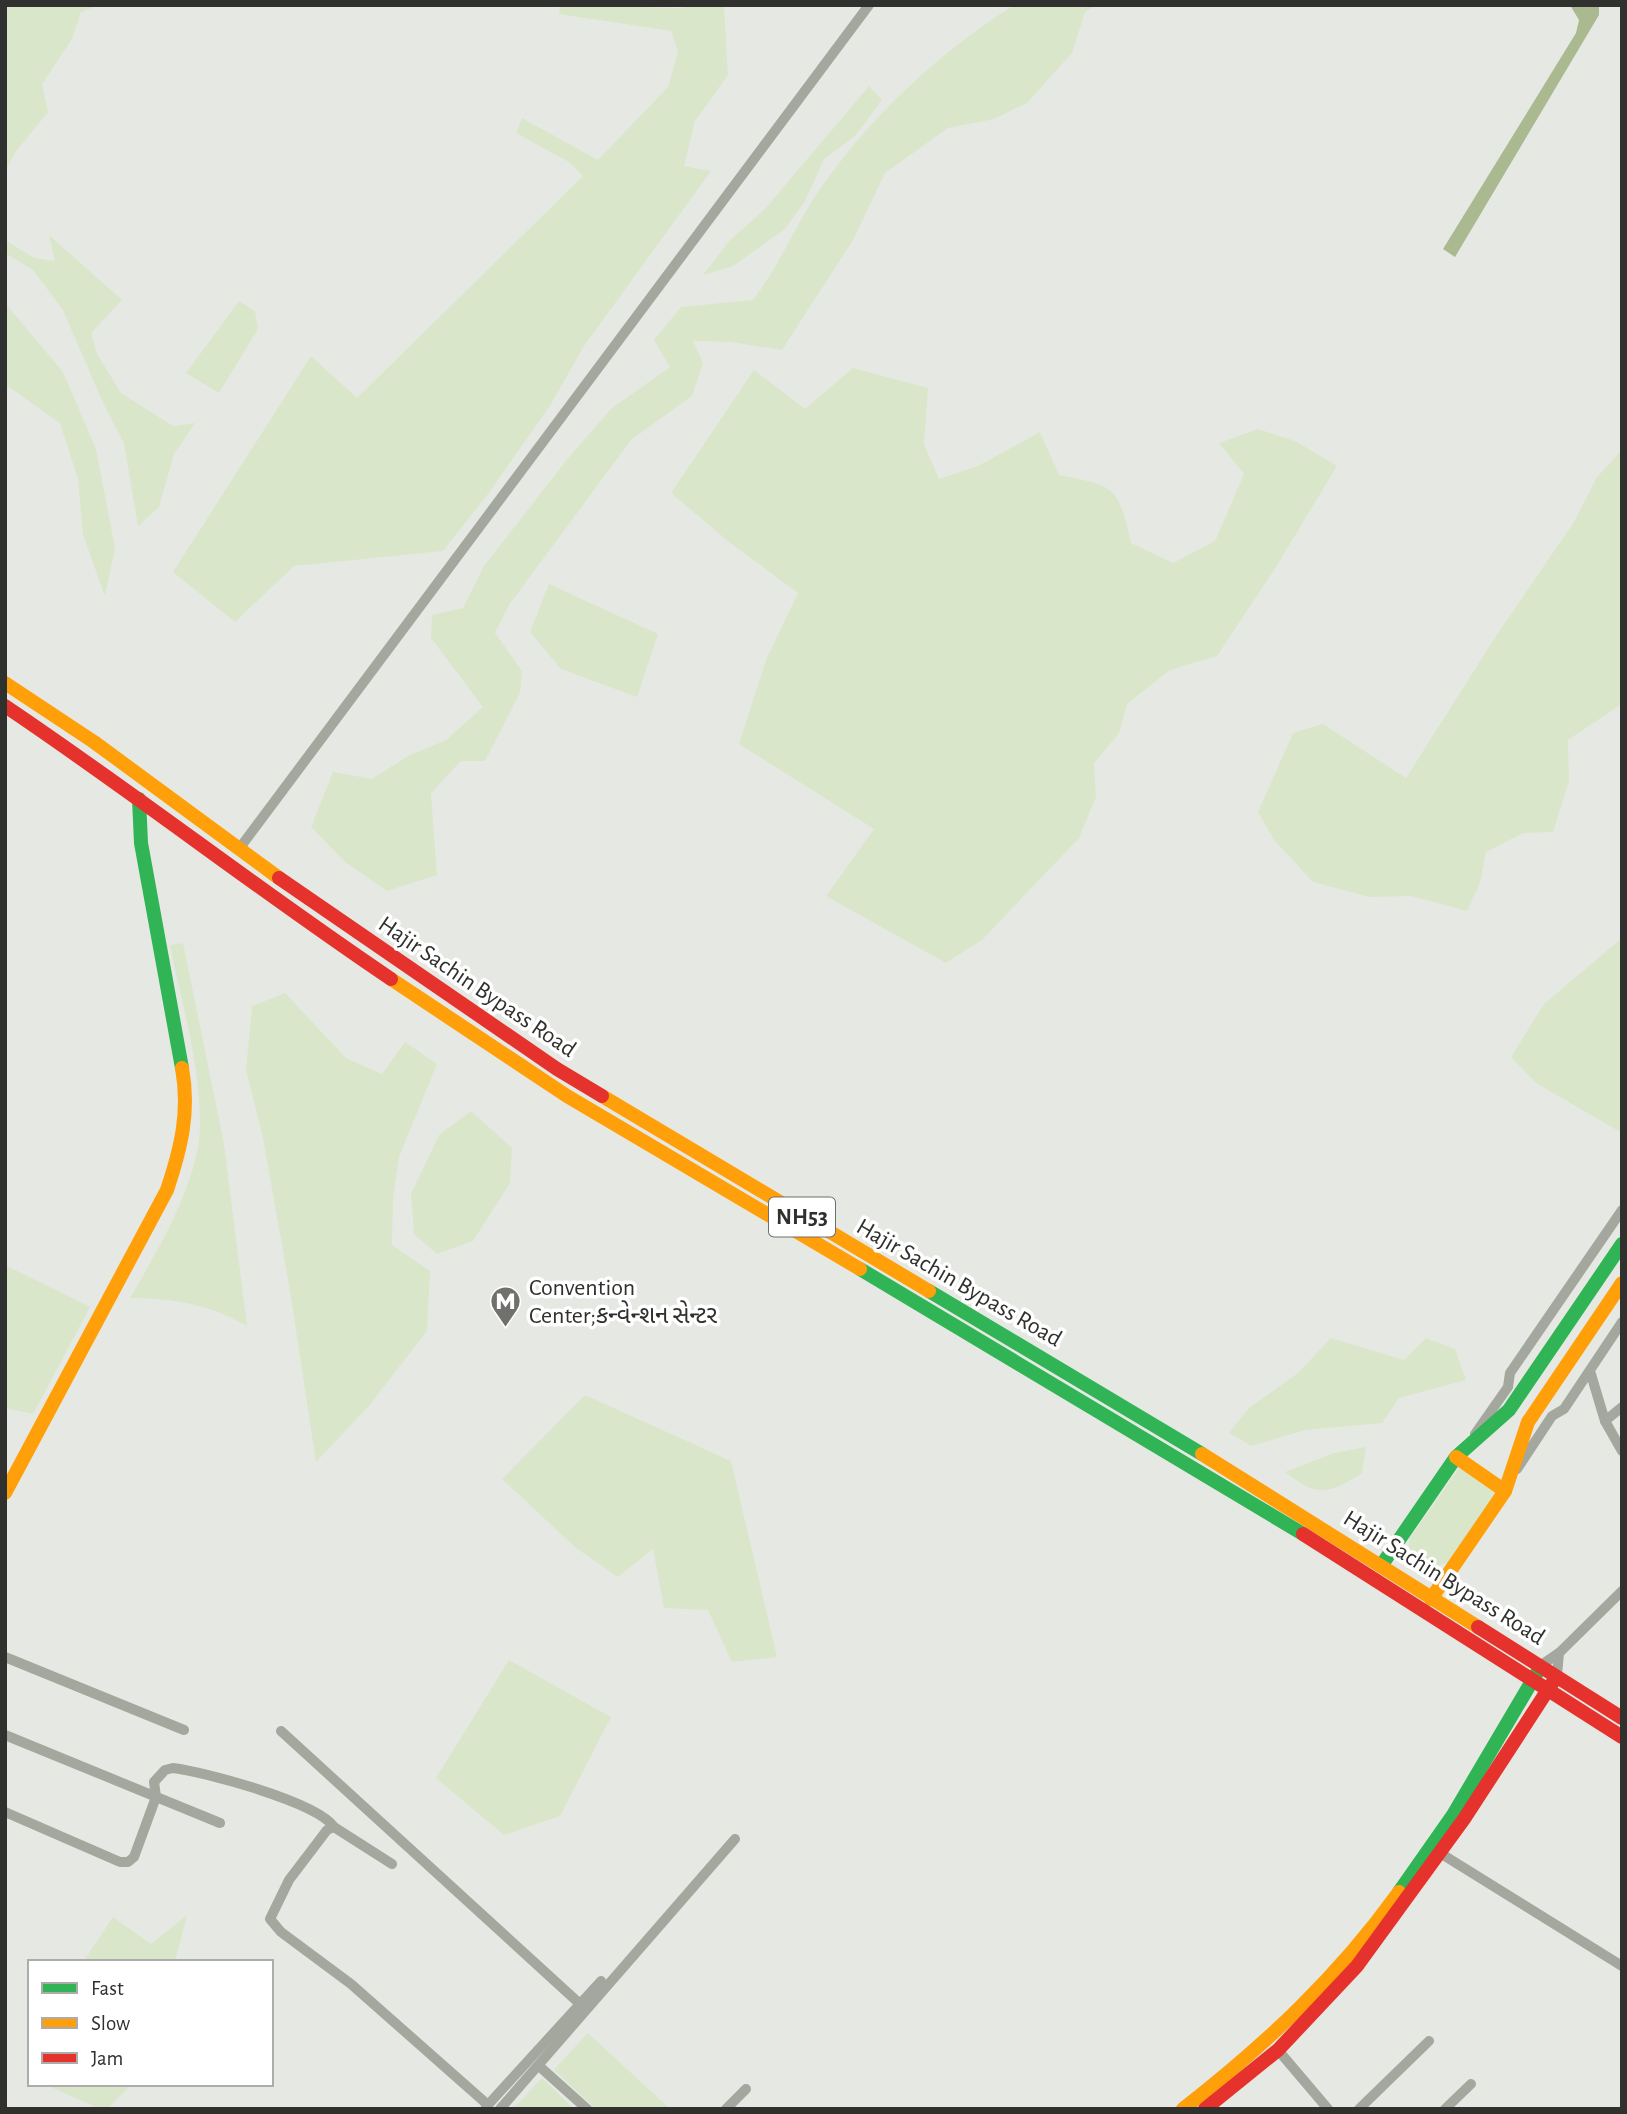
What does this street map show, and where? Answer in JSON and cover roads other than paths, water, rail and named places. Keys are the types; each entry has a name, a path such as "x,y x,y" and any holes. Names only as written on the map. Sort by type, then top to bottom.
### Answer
{"main road":[{"name":"Hajir Sachin Bypass Road","path":"5,683 94,742 239,849 557,1069 869,1258 1086,1383 1281,1501 1431,1599 1557,1675 1622,1718"},
{"name":"NH53","path":"5,706 139,799 306,922 566,1096 1255,1503 1622,1737"},
{"path":"5,1493 167,1190 183,1141 187,1094 141,843 139,799"},
{"path":"1381,1566 1460,1453 1509,1410 1622,1244"},
{"path":"1431,1599 1507,1486 1528,1422 1622,1283"},
{"path":"1460,1453 1507,1486"},
{"path":"1183,2109 1265,2044 1320,1990 1351,1952 1444,1826 1541,1666"},
{"path":"1205,2109 1278,2050 1357,1966 1440,1853 1557,1675"}],"street":[{"path":"239,849 869,5"},
{"path":"1460,1453 1508,1387 1510,1373 1622,1210"},
{"path":"1507,1486 1552,1416 1564,1409 1622,1322"},
{"path":"1590,1370 1605,1421 1622,1451"},
{"path":"1605,1421 1622,1407"},
{"path":"1541,1666 1559,1653 1622,1591"},
{"path":"1557,1675 1559,1653"},
{"path":"5,1657 184,1730"},
{"path":"281,1731 580,2004"},
{"path":"5,1735 220,1823"},
{"path":"5,1812 120,1862 128,1862 134,1857 156,1797 154,1782 165,1770 183,1770 268,1793 321,1814 334,1827 391,1864"},
{"path":"334,1827 327,1830 289,1880 270,1919 281,1932 351,1984 486,2107 601,1981"},
{"path":"500,2109 735,1839"},
{"path":"1440,1853 1622,1966"},
{"path":"1359,2109 1429,2041"},
{"path":"1278,2050 1328,2109"},
{"path":"539,2066 587,2109"},
{"path":"1445,2109 1471,2084"},
{"path":"726,2109 746,2089"}],"place":[{"name":"Convention Center;કન્વેન્શન સેન્ટર","path":"506,1329"}]}
